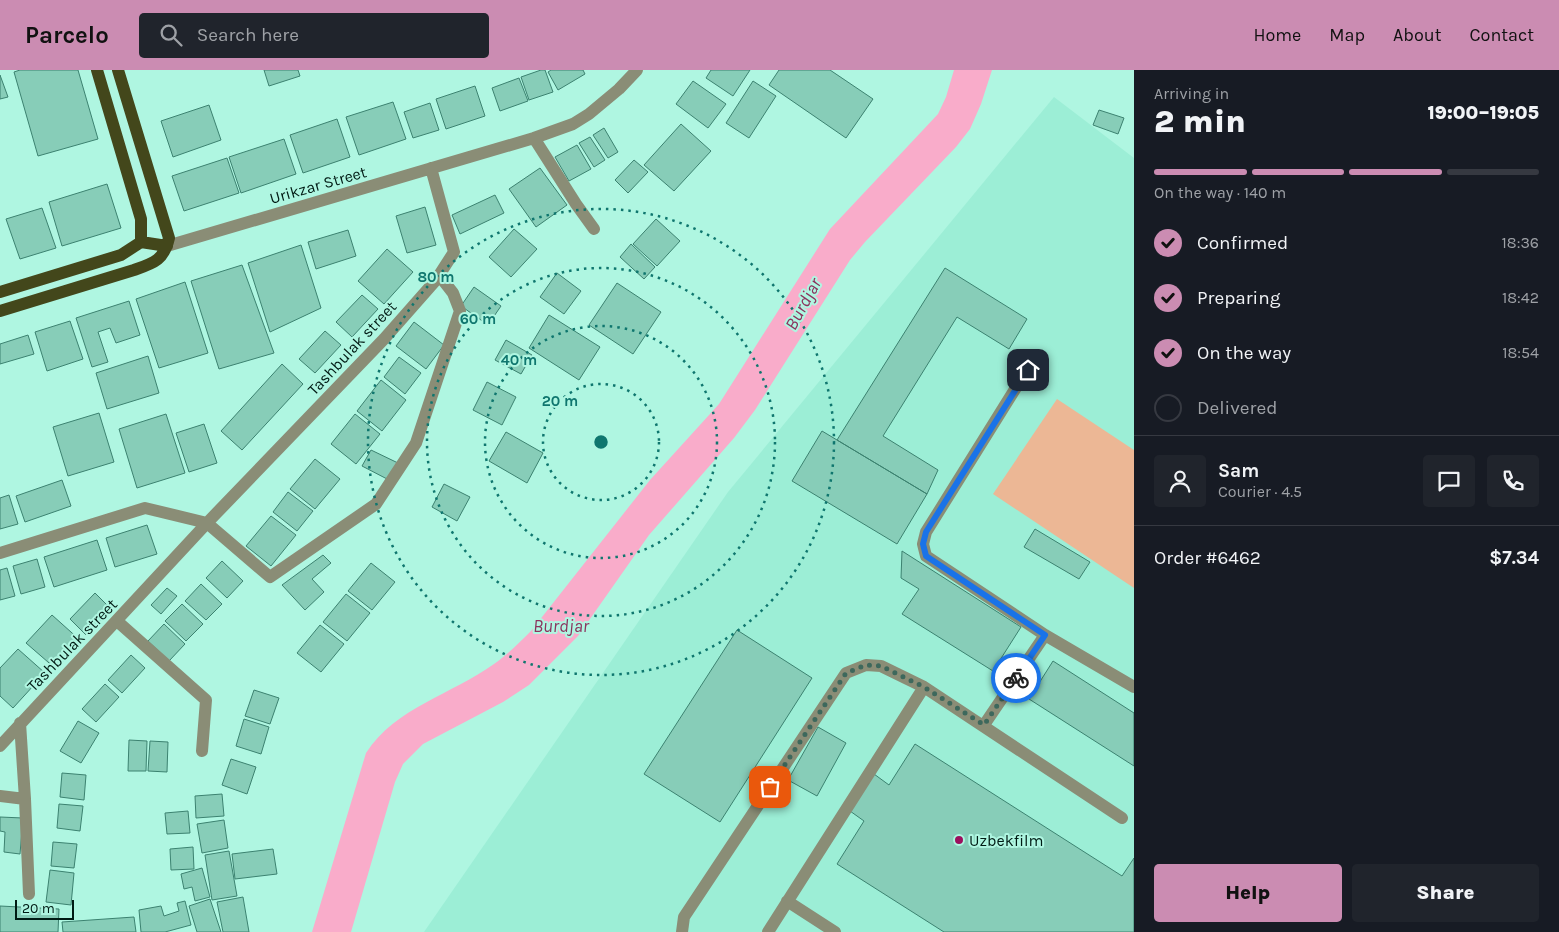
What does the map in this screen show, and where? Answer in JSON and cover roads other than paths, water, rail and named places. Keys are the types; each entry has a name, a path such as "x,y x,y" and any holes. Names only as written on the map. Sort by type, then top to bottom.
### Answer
{"main road":[{"path":"97,70 141,219 141,242"},
{"path":"0,311 154,263 163,255 169,238 118,70"},
{"path":"0,292 121,255 141,242 167,246"}],"street":[{"name":"Urikzar Street","path":"167,246 534,138 573,124 589,114 619,89 637,70"},
{"path":"534,138 576,204 594,228"},
{"name":"Tashbulak street","path":"0,746 207,523 384,339 439,275 454,252 431,168"},
{"path":"0,553 144,508 207,523 270,577 376,504 416,443 460,310 453,293 439,275"},
{"path":"1028,370 926,532 923,544 926,556 1045,635 1134,687"},
{"path":"117,622 206,700 202,751"},
{"path":"984,725 1045,635"},
{"path":"682,932 684,917 846,673 866,665 881,666 924,687 1122,818"},
{"path":"768,932 924,687"},
{"path":"20,723 26,799 29,894"},
{"path":"0,796 26,799"},
{"path":"787,901 835,932"}],"water":[{"name":"Burdjar","path":"954,70 992,70 981,104 970,129 956,147 850,260 755,410 734,438 649,535 578,636 529,685 503,702 423,744 403,764 395,782 351,932 312,932 366,753 378,737 393,724 408,713 494,664 531,631 650,480 719,404 830,229 938,114 946,97"}],"place":[{"name":"Uzbekfilm","path":"959,840"}]}
